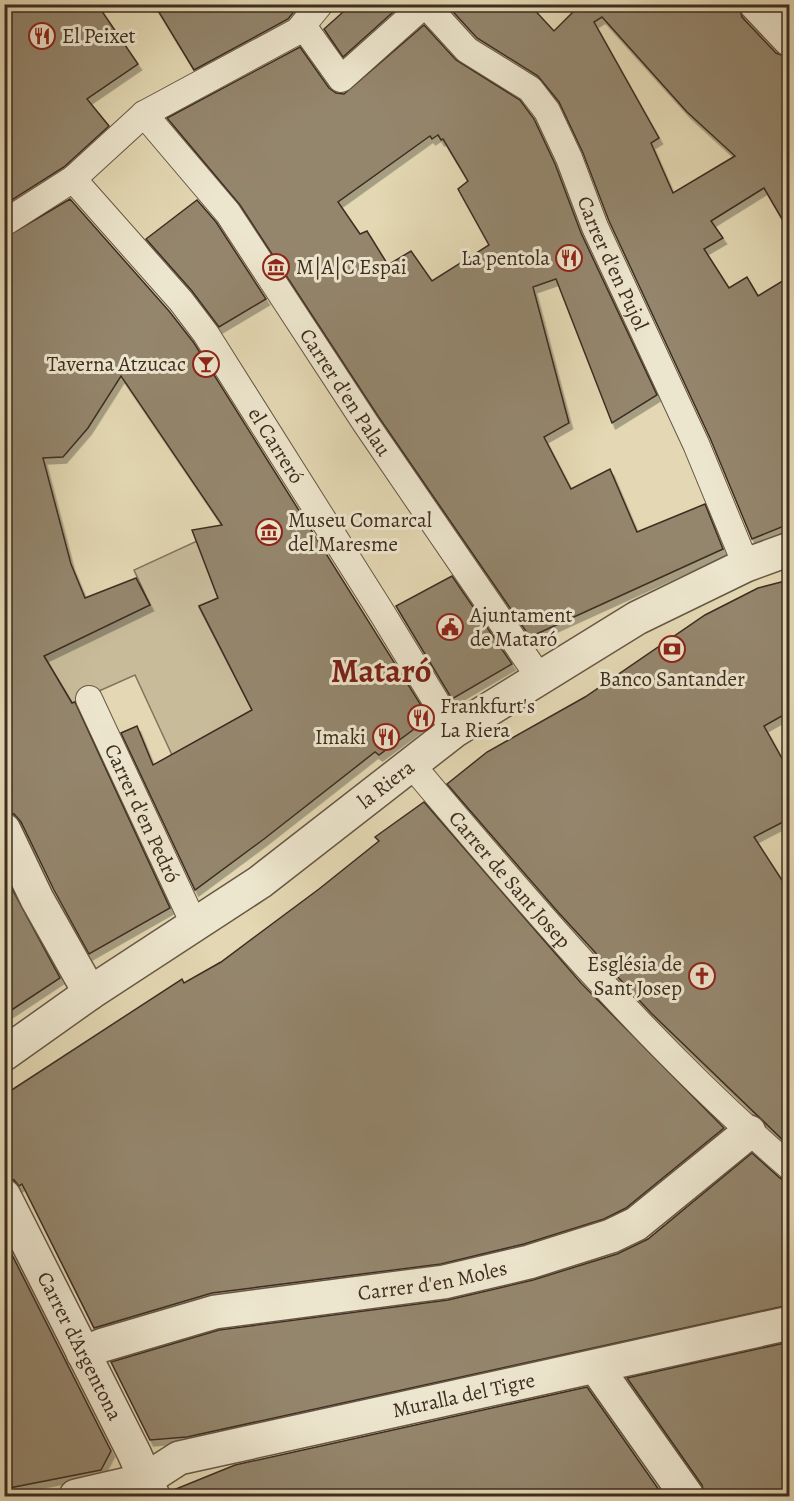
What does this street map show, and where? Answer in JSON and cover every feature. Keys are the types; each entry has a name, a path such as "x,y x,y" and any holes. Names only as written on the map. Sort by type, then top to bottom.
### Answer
{"street":[{"name":"Carrer d'en Pujol","path":"313,10 341,79 425,4 467,50 530,89 547,111 569,158 595,227 696,444 746,565"},
{"path":"756,4 789,40"},
{"path":"4,223 73,179 144,114 298,31 313,10"},
{"name":"Carrer d'en Palau","path":"144,114 228,213 366,424 539,677"},
{"name":"el Carreró","path":"73,179 181,301 206,334 454,731"},
{"name":"la Riera","path":"4,1054 90,993 260,882 454,731 637,618 746,565 789,549"},
{"name":"Carrer d'en Pedró","path":"89,699 195,926"},
{"name":"Carrer de Sant Josep","path":"411,764 602,984 749,1132 789,1167"},
{"path":"4,830 37,899 90,993"},
{"name":"Carrer d'en Moles","path":"83,1353 102,1345 215,1312 444,1282 529,1262 611,1236 636,1224 749,1132"},
{"name":"Carrer d'Argentona","path":"4,1196 134,1453 144,1491"},
{"name":"Muralla del Tigre","path":"76,1497 144,1491 179,1458 789,1323"},
{"path":"596,1367 687,1497"}],"shaded area":[{"path":"197,541 218,598 199,607 252,710 172,755 135,675 72,703 44,656 150,605 134,570"}],"building":[{"path":"17,4 97,4 138,64 87,99 109,126 64,167 4,205 4,11"},
{"path":"154,4 293,4 296,9 288,19 194,70"},
{"path":"352,4 402,4 343,57 324,29"},
{"path":"446,4 529,4 554,31 581,4 738,4 742,17 776,53 789,58 789,231 764,188 711,221 723,238 704,249 729,288 747,277 758,296 789,277 789,524 752,539 710,438 609,221 583,153 559,102 538,76 477,38","holes":["602,17 687,112 735,156 673,193 651,143 659,138 594,22"]},
{"path":"424,25 456,60 520,100 534,119 555,164 581,233 657,395 612,423 556,279 533,287 569,423 544,437 571,489 610,469 637,532 705,504 723,549 530,637 378,416 240,205 167,118 300,47 329,88 336,93 344,94","holes":["438,135 441,140 443,139 468,181 458,189 489,245 432,281 411,251 388,265 367,231 360,234 338,202 430,136 432,139"]},
{"path":"70,199 169,311 194,343 429,718 379,755 375,752 195,890 121,733 137,726 153,765 252,710 199,606 218,598 192,530 222,525 121,376 88,428 63,457 43,458 71,564 85,598 136,578 150,605 44,656 72,703 75,702 170,908 89,954 54,890 21,822 14,814 4,811 4,238"},
{"path":"197,200 216,222 266,299 219,327 192,291 146,239"},
{"name":"Ajuntament de Mataró","path":"452,576 512,664 452,699 396,606"},
{"path":"789,580 789,712 764,726 789,771 789,819 754,837 789,891 789,1146 651,1013 558,912 447,784 487,752 585,697 705,615 758,588"},
{"path":"424,802 581,983 724,1128 626,1208 604,1219 524,1244 441,1264 212,1293 94,1328 22,1184 19,1186 14,1180 4,1177 4,1095 182,979 184,983 221,962 319,889 379,841 375,837"},
{"path":"4,874 60,978 4,1015"},
{"path":"752,1153 780,1178 789,1182 789,1305 187,1437 150,1440 111,1362 219,1330 448,1300 533,1280 617,1254 648,1239"},
{"path":"4,1239 111,1451 101,1470 4,1489"},
{"path":"789,1342 789,1497 705,1497 702,1485 627,1378"},
{"path":"587,1387 664,1497 171,1497 171,1491 235,1465"}],"place":[{"name":"El Peixet","path":"42,36"},
{"name":"La pentola","path":"569,258"},
{"name":"M|A|C Espai","path":"276,267"},
{"name":"Taverna Atzucac","path":"206,364"},
{"name":"Museu Comarcal del Maresme","path":"269,532"},
{"name":"Ajuntament de Mataró","path":"450,627"},
{"name":"Banco Santander","path":"672,649"},
{"name":"Frankfurt's La Riera","path":"421,718"},
{"name":"Imaki","path":"386,737"},
{"name":"Església de Sant Josep","path":"702,976"}],"district":[{"name":"Mataró","path":"381,670"}]}
